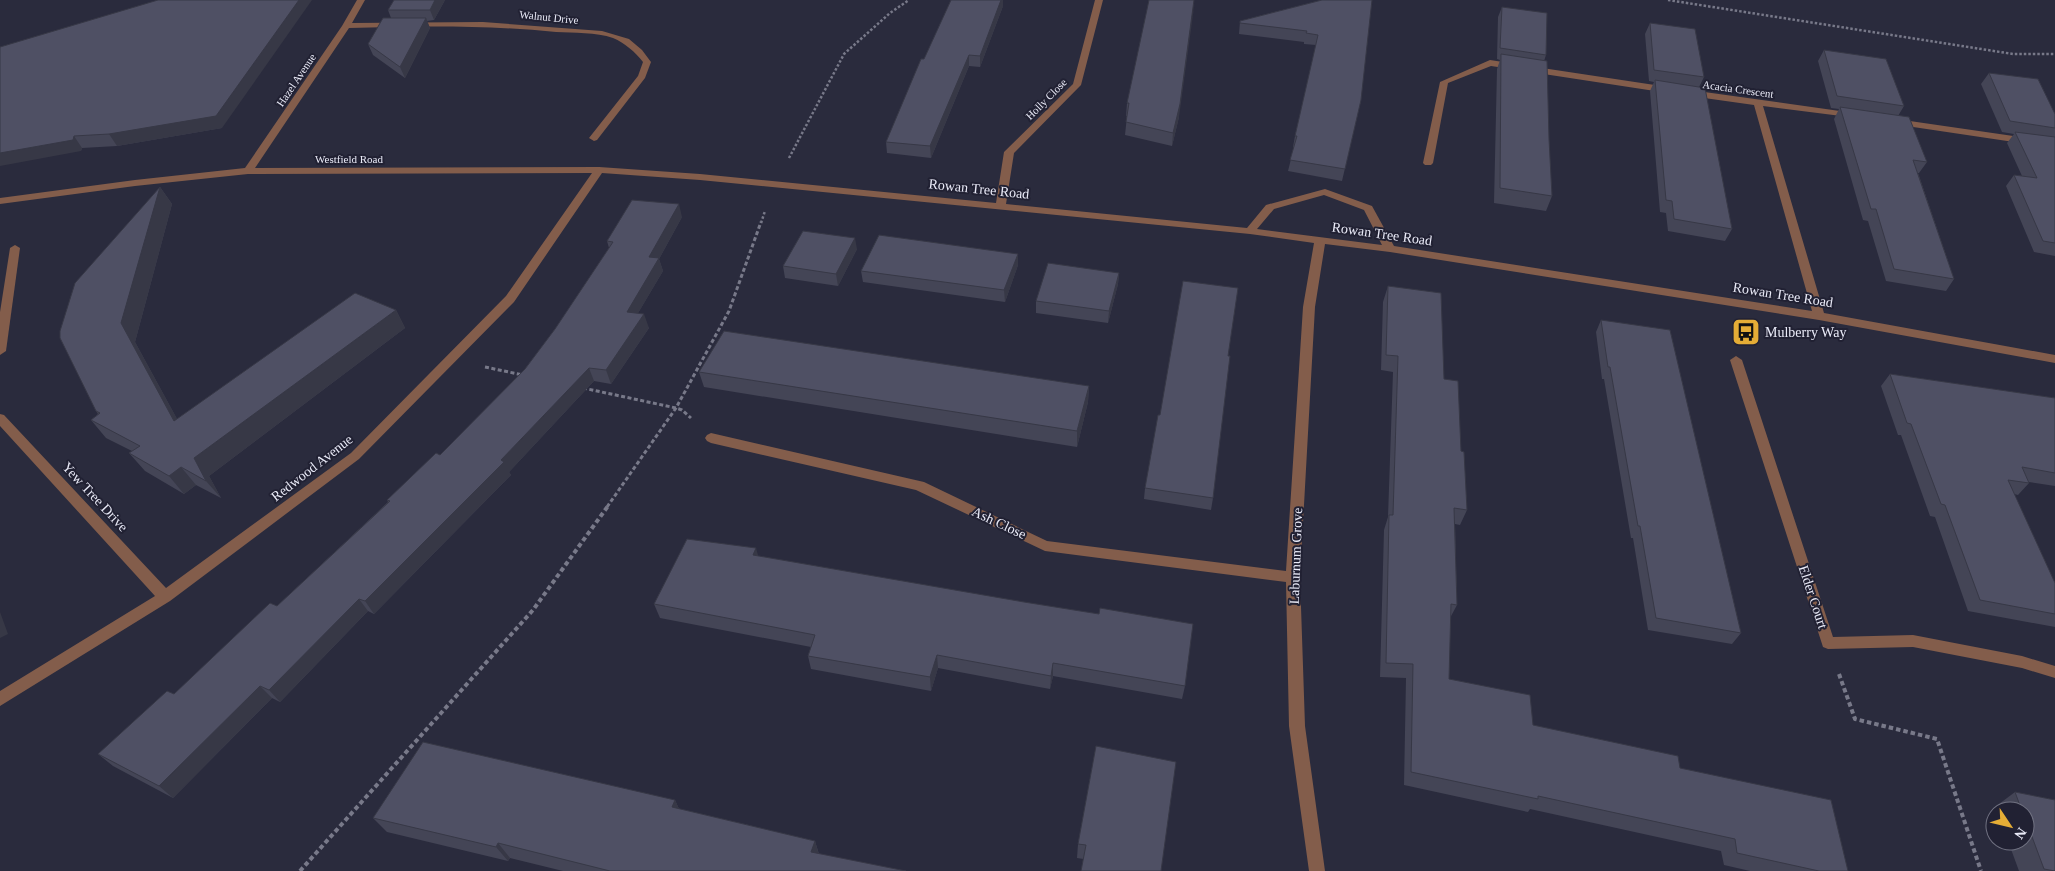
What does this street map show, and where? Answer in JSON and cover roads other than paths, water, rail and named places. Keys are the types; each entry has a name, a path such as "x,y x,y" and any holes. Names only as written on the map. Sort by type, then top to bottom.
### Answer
{"street":[{"name":"Hazel Avenue","path":"248,171 346,26 361,0"},
{"name":"Holly Close","path":"1002,206 1009,152 1077,85 1099,0"},
{"name":"Walnut Drive","path":"346,26 426,22 509,24 599,33 621,38 638,50 647,62 642,76 594,138"},
{"name":"Acacia Crescent","path":"1428,163 1444,82 1490,63 1867,118"},
{"path":"1758,103 1819,316"},
{"path":"1887,121 2055,144"},
{"name":"Westfield Road","path":"0,201 135,183 248,171 599,170 700,177"},
{"name":"Redwood Avenue","path":"0,699 165,597 355,456 510,299 599,170"},
{"name":"Rowan Tree Road","path":"700,177 1002,206 1390,249 1819,316 2055,359"},
{"path":"1250,232 1270,207 1325,192 1368,208 1390,249"},
{"name":"Laburnum Grove","path":"1317,871 1297,726 1293,577 1309,307 1320,241"},
{"path":"0,351 15,248"},
{"name":"Elder Court","path":"1736,360 1828,643 1913,641 2022,662 2055,672"},
{"name":"Yew Tree Drive","path":"0,418 165,597"},
{"name":"Ash Close","path":"711,438 920,486 1045,546 1293,577"}],"place":[{"name":"Mulberry Way","path":"1746,332"}]}
